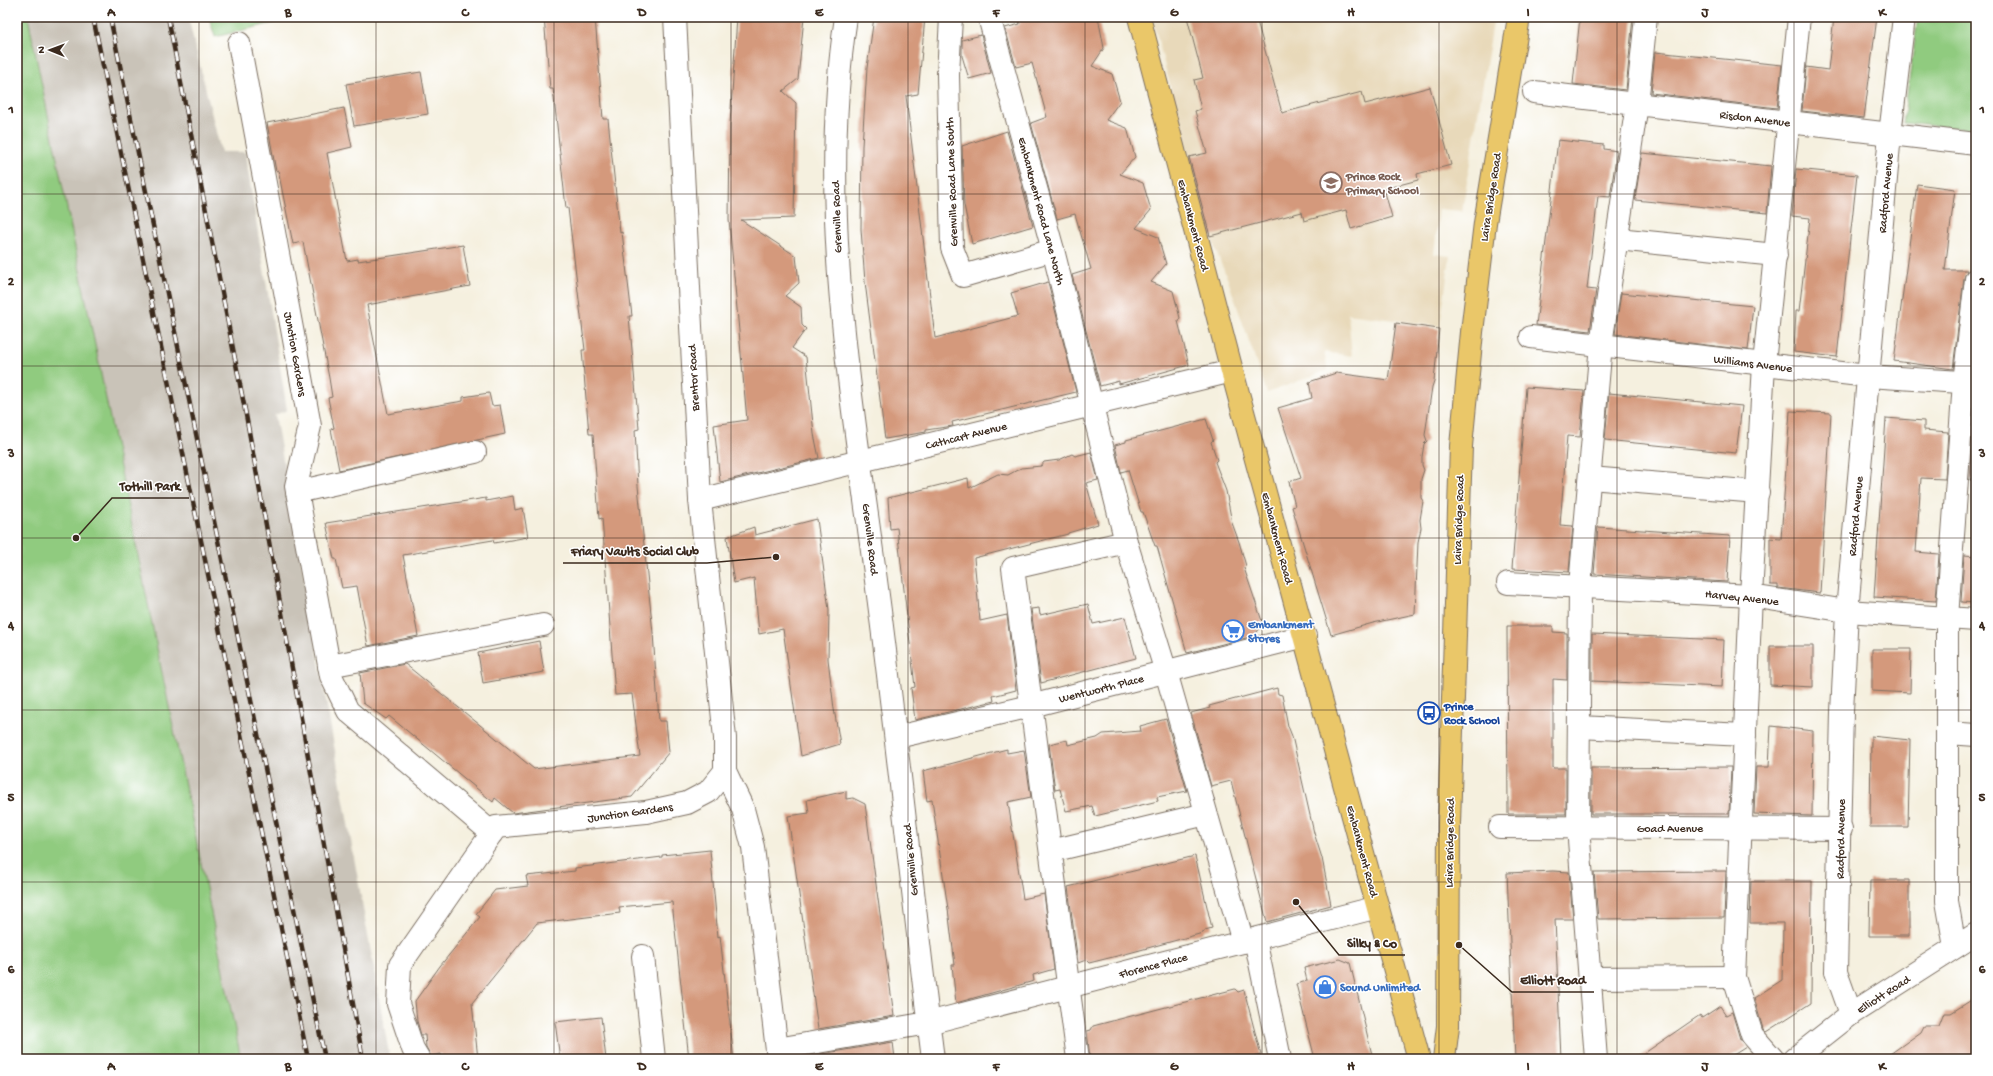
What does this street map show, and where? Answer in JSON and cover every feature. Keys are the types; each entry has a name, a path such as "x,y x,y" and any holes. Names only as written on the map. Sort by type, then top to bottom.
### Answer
{"main road":[{"name":"Embankment Road","path":"1139,17 1232,371 1419,1059"},
{"name":"Laira Bridge Road","path":"1448,1026 1449,824 1461,446 1472,332 1485,223 1519,17"},
{"path":"1444,1059 1448,1026"},
{"path":"1448,1026 1456,1059"}],"street":[{"name":"Brentor Road","path":"674,17 700,500 724,738 725,771"},
{"name":"Grenville Road","path":"846,17 836,100 835,197 840,296 860,461 897,737 933,1059"},
{"name":"Grenville Road Lane South","path":"951,17 948,75 952,248 963,276 1053,250"},
{"name":"Embankment Road Lane North","path":"989,17 1053,250 1093,405 1126,542 1166,672 1206,814 1249,940 1280,1059"},
{"path":"1596,1059 1578,827 1580,586 1601,344 1637,104 1646,17"},
{"path":"1773,1059 1752,1035 1734,977 1751,596 1764,364 1776,255 1787,122 1799,17"},
{"name":"Radford Avenue","path":"1851,1014 1836,972 1841,829 1842,712 1847,611 1890,134 1904,17"},
{"name":"Junction Gardens","path":"239,43 310,426 296,486 331,676 348,711 492,833 496,827 646,812 687,803 708,792 725,771"},
{"name":"Risdon Avenue","path":"1534,92 1976,144"},
{"path":"1617,239 1776,255"},
{"path":"1955,947 1947,900 1947,618 1970,383 1976,280"},
{"name":"Williams Avenue","path":"1531,337 1868,376 1970,383"},
{"name":"Cathcart Avenue","path":"700,500 1232,371"},
{"path":"297,492 475,452"},
{"path":"1590,478 1758,492"},
{"path":"1078,1059 1013,568 1126,542"},
{"name":"Harvey Avenue","path":"1508,583 1751,596 1847,611 1976,620"},
{"path":"329,666 543,625"},
{"name":"Wentworth Place","path":"897,737 1031,706 1305,636"},
{"path":"1579,726 1745,735"},
{"path":"1948,733 1976,735"},
{"path":"725,771 743,809 753,847 778,1054"},
{"path":"1051,851 1206,814"},
{"name":"Goad Avenue","path":"1500,827 1841,829"},
{"path":"419,1059 413,1049 398,1004 400,965 492,833"},
{"name":"Florence Place","path":"778,1054 928,1023 1378,907"},
{"name":"Elliott Road","path":"1794,1059 1851,1014 1976,934"},
{"path":"643,956 654,1059"},
{"path":"1590,978 1734,977"}],"shaded area":[{"path":"28,17 188,17 221,152 245,152 287,410 275,415 390,1059 241,1059"},
{"name":"Prince Rock Primary School","path":"1170,17 1494,17 1462,211 1439,209 1434,254 1450,256 1440,326 1348,314 1352,356 1324,352 1328,370 1267,393 1228,280 1210,236 1153,21"}],"green space":[{"path":"17,17 28,17 241,1059 17,1059"},
{"path":"209,17 298,17 215,37"},
{"path":"1918,17 1976,17 1976,130 1903,123"}],"building":[{"path":"544,17 595,17 603,119 608,119 620,233 622,232 632,316 629,316 639,429 635,430 638,486 653,633 659,721 666,721 669,752 632,797 513,813 495,798 493,802 389,716 386,719 363,703 360,673 405,664 534,769 640,756 632,694 615,695 602,518 599,519 593,434 589,434 582,350 585,350 568,208 566,208 553,89 550,89"},
{"path":"737,17 804,17 798,79 783,91 796,103 794,218 741,220 796,256 799,283 785,296 801,307 802,325 806,329 792,348 806,357 814,434 819,458 720,482 714,425 747,420 729,220 730,124"},
{"path":"874,17 925,17 918,94 906,96 935,338 1018,316 1011,293 1048,282 1076,392 952,422 953,426 885,439 865,282 861,229 862,146 867,68"},
{"path":"1018,17 1098,17 1104,48 1092,66 1112,74 1120,101 1106,120 1127,128 1135,157 1120,174 1143,183 1151,210 1136,228 1158,237 1166,264 1151,282 1173,291 1180,318 1178,321 1189,365 1119,384 1119,381 1100,386 1072,275 1091,269 1075,214 1057,219 1031,123 1047,117 1032,63 1016,67 1005,28 1020,24"},
{"path":"1187,17 1256,17 1282,113 1362,92 1365,104 1430,87 1451,165 1417,174 1418,180 1384,189 1392,217 1351,229 1346,210 1304,221 1302,212 1210,236 1189,157 1207,153 1195,111 1201,109 1194,80 1203,78"},
{"path":"1580,17 1633,17 1626,90 1573,84"},
{"path":"1834,17 1877,17 1864,118 1802,111 1806,67 1828,70"},
{"path":"981,35 991,73 969,79 962,56 962,40"},
{"path":"1655,52 1782,65 1777,108 1651,93"},
{"path":"421,72 428,114 354,126 346,84"},
{"path":"344,108 352,147 327,153 347,261 358,259 358,261 463,245 470,286 367,305 388,414 463,401 463,397 489,393 492,406 500,405 505,434 339,470 331,429 334,428 328,398 332,397 329,378 303,242 293,244 278,170 276,171 267,123"},
{"path":"1007,131 1033,226 972,244 964,205 962,146"},
{"path":"1558,140 1604,145 1604,149 1617,151 1610,197 1598,196 1587,289 1596,290 1590,331 1536,325"},
{"path":"1642,153 1771,166 1767,213 1635,200"},
{"path":"1796,169 1857,175 1837,357 1794,352 1796,311 1799,311 1810,218 1792,216"},
{"path":"1917,184 1955,189 1945,270 1967,270 1964,278 1953,369 1894,361"},
{"path":"1621,293 1753,306 1748,350 1615,334"},
{"path":"1396,323 1439,329 1434,381 1425,435 1427,441 1424,444 1422,457 1422,465 1424,470 1421,479 1421,498 1423,501 1420,520 1421,528 1418,542 1415,614 1373,623 1331,635 1292,507 1295,506 1289,482 1301,478 1278,408 1312,398 1309,382 1336,373 1388,380"},
{"path":"1526,387 1584,391 1580,437 1567,436 1560,525 1573,526 1569,572 1512,569"},
{"path":"1609,393 1742,406 1736,453 1605,440"},
{"path":"1790,411 1831,413 1820,593 1778,588 1778,585 1770,585 1770,538 1781,539"},
{"path":"1886,418 1924,421 1924,430 1948,432 1945,479 1921,478 1916,552 1939,554 1936,601 1874,597"},
{"path":"1206,419 1213,440 1211,442 1217,460 1215,462 1226,491 1232,523 1246,566 1244,568 1263,624 1254,636 1187,653 1157,546 1155,546 1143,512 1141,512 1128,470 1121,472 1115,445 1126,442 1126,440"},
{"path":"1973,433 1976,433 1976,480 1970,480"},
{"path":"1091,452 1098,480 1086,483 1098,524 1068,534 974,558 980,621 1007,615 1016,690 993,696 994,701 915,720 911,688 915,687 897,528 890,529 888,498 968,478 969,488 998,474 1008,475 1021,468 1041,466 1044,462 1059,460 1072,454 1075,456"},
{"path":"513,496 515,510 523,508 528,537 494,543 493,540 403,555 418,636 368,646 357,586 342,588 326,523 486,498 486,501"},
{"path":"817,519 829,610 828,659 840,744 801,756 783,629 759,634 754,578 734,583 727,537 754,527 755,535"},
{"path":"1598,527 1730,536 1727,582 1594,574"},
{"path":"1964,555 1976,556 1976,603 1961,602"},
{"path":"1088,604 1093,624 1125,617 1136,658 1041,683 1031,609 1039,608 1040,615"},
{"path":"1507,626 1553,626 1553,632 1567,633 1567,680 1553,679 1553,768 1566,768 1566,814 1508,814"},
{"path":"1592,634 1724,640 1722,687 1592,681"},
{"path":"539,641 544,672 483,683 478,653"},
{"path":"1770,646 1813,646 1813,687 1770,685"},
{"path":"1872,649 1911,649 1910,693 1872,691"},
{"path":"1277,688 1278,694 1282,695 1314,833 1322,858 1331,905 1267,922 1231,781 1211,786 1191,713 1210,708 1209,706"},
{"path":"1166,719 1187,791 1157,797 1158,801 1095,816 1092,806 1066,811 1060,789 1055,790 1049,744 1067,740 1068,745 1097,738 1103,734 1141,731 1140,726"},
{"path":"1771,726 1813,731 1812,816 1754,814 1756,767 1769,767"},
{"path":"1871,736 1910,740 1908,827 1870,827"},
{"path":"1007,749 1007,753 1024,750 1031,797 1008,802 1023,899 1044,894 1054,969 1033,975 1034,981 956,1003 952,965 955,965 948,909 932,800 927,801 923,771"},
{"path":"1731,767 1729,814 1591,814 1591,768"},
{"path":"846,791 846,799 853,798 865,804 894,1016 818,1029 788,816 809,813 807,800"},
{"path":"710,850 718,937 720,936 734,1059 689,1059 672,902 619,907 620,913 537,923 472,1003 478,1059 442,1059 441,1054 431,1056 426,1047 425,1035 421,1035 417,1021 415,1001 440,966 480,917 476,914 495,890 528,886 526,876 575,871 575,868 662,857 662,855"},
{"path":"1195,856 1212,928 1205,930 1203,933 1129,953 1089,963 1086,960 1078,963 1068,887"},
{"path":"1553,871 1569,872 1573,919 1555,919 1561,1059 1515,1059 1507,873"},
{"path":"1726,871 1724,918 1598,919 1594,872"},
{"path":"1870,880 1909,880 1909,936 1869,936"},
{"path":"1751,881 1812,881 1811,1003 1766,1032 1763,1029 1754,998 1782,980 1783,923 1750,923"},
{"path":"1340,959 1350,963 1373,1059 1315,1059 1296,984 1307,981 1304,968"},
{"path":"1235,989 1238,992 1244,990 1261,1055 1242,1059 1090,1059 1087,1031 1091,1030 1093,1026"},
{"path":"1976,997 1976,1059 1883,1059 1921,1032 1924,1026 1939,1026 1944,1013 1951,1013"},
{"path":"1720,1006 1726,1015 1732,1012 1740,1039 1746,1047 1727,1059 1636,1059 1700,1015 1702,1018"},
{"path":"601,1017 606,1059 560,1059 555,1022"},
{"path":"893,1042 895,1059 822,1059 821,1054"}],"railway":[{"path":"93,17 308,1059"},
{"path":"110,17 325,1059"},
{"path":"168,17 246,415 363,1059"}],"place":[{"name":"Prince Rock Primary School","path":"1331,183"},
{"name":"Tothill Park","path":"76,538"},
{"name":"Friary Vaults Social Club","path":"776,557"},
{"name":"Embankment Stores","path":"1233,631"},
{"name":"Prince Rock School","path":"1429,713"},
{"name":"Silky & Co","path":"1296,902"},
{"name":"Elliott Road","path":"1459,945"},
{"name":"Sound Unlimited","path":"1325,987"}]}
